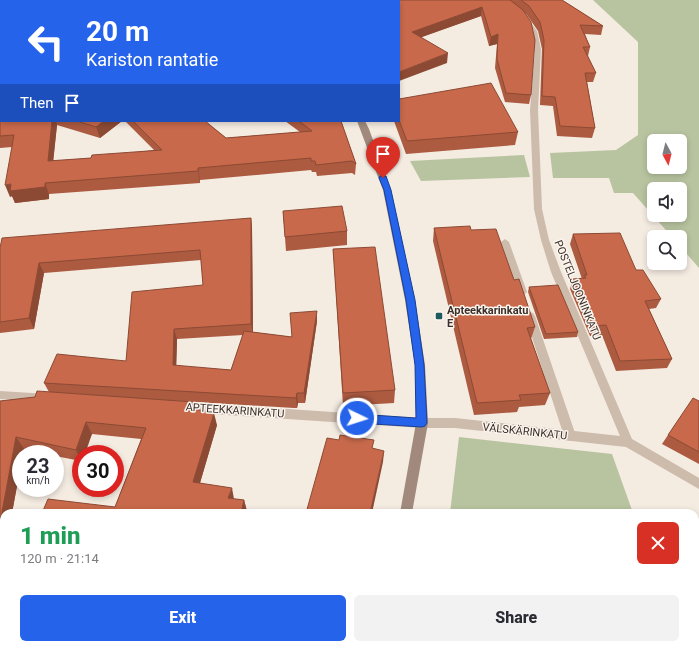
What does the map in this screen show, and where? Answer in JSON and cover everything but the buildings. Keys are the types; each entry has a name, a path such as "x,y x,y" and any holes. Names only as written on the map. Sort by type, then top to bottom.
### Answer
{"street":[{"name":"POSTELJOONINKATU","path":"503,0 524,17 534,31 537,43 535,132 538,209 545,240 556,272 628,442"},
{"path":"362,122 387,190 410,300 420,365 422,423 407,509"},
{"path":"505,242 570,436"},
{"path":"0,395 55,398"},
{"name":"APTEEKKARINKATU","path":"174,406 422,423"},
{"name":"VÄLSKÄRINKATU","path":"422,423 455,423 628,442"},
{"path":"628,442 699,484"}],"green space":[{"path":"593,0 699,0 699,268 687,254 687,230 666,230 659,222 687,222 687,182 647,182 647,209 633,193 614,193 609,178 553,178 550,153 616,150 638,135 638,42"},
{"path":"524,155 530,177 421,181 410,161"},
{"path":"459,437 612,454 632,509 450,509"}],"place":[{"name":"Apteekkarinkatu E","path":"439,316"}],"route":[{"path":"357,418 422,423 420,365 410,300 387,190 383,178"}]}
